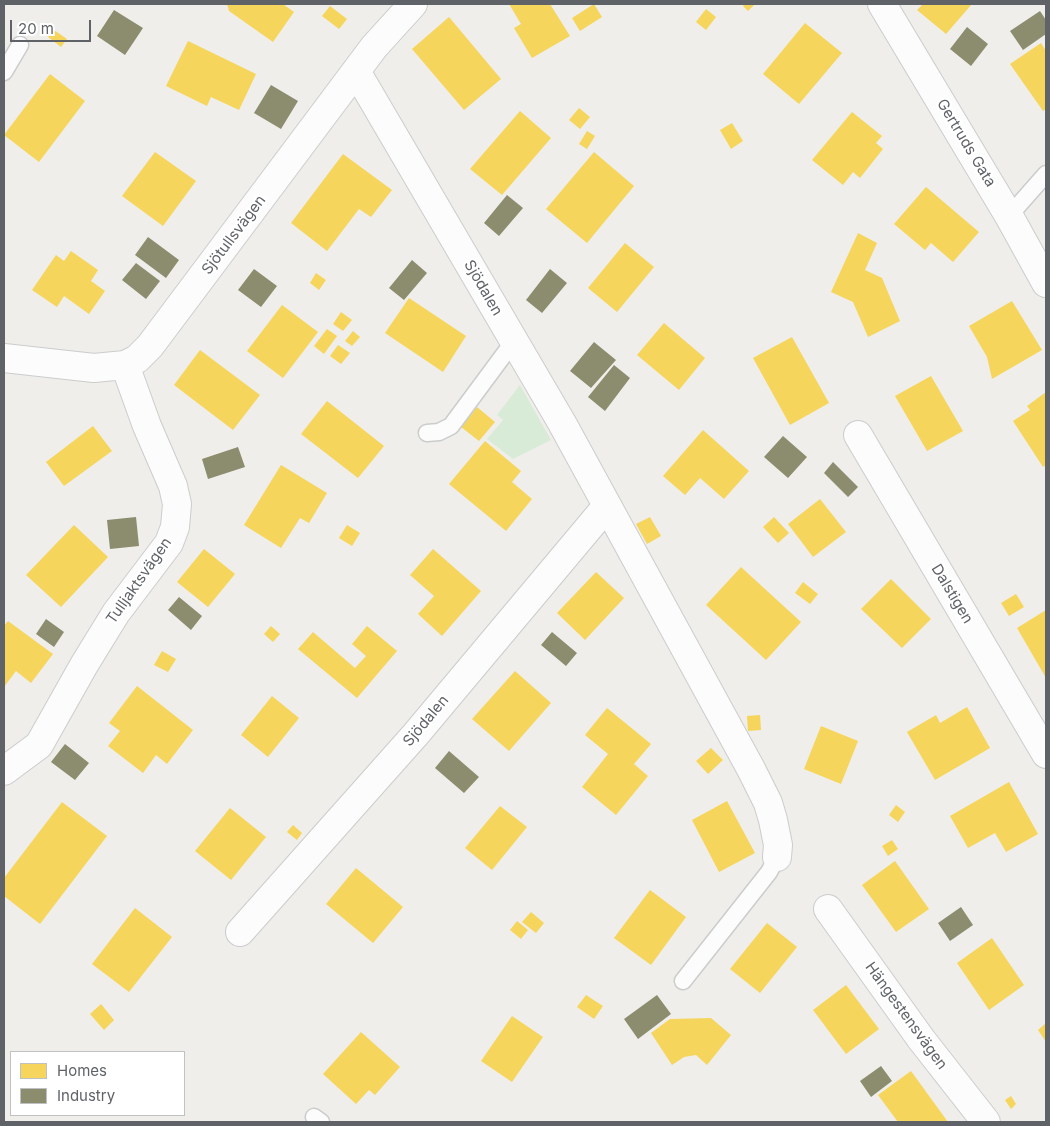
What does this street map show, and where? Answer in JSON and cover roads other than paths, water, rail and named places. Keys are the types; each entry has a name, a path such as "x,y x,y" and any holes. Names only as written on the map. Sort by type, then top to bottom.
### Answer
{"street":[{"name":"Sjötullsvägen","path":"125,365 136,359 150,346 374,47 412,4"},
{"name":"Gertruds Gata","path":"882,4 1009,216 1046,283"},
{"name":"Sjödalen","path":"356,72 562,423 751,768 768,803 773,820 778,845 777,857"},
{"path":"4,358 94,368 125,365"},
{"name":"Tulljaktsvägen","path":"4,771 39,746 84,665 116,613 169,543 175,527 177,504 173,486 125,365"},
{"name":"Dalstigen","path":"858,435 1046,754"},
{"name":"Sjödalen","path":"240,932 416,734 608,506"},
{"name":"Hängestensvägen","path":"828,909 921,1039 986,1122"}],"lane":[{"path":"4,72 20,45"},
{"path":"1009,216 1046,174"},
{"path":"427,433 439,432 451,426 514,341"},
{"path":"683,981 769,872 777,857"}]}
